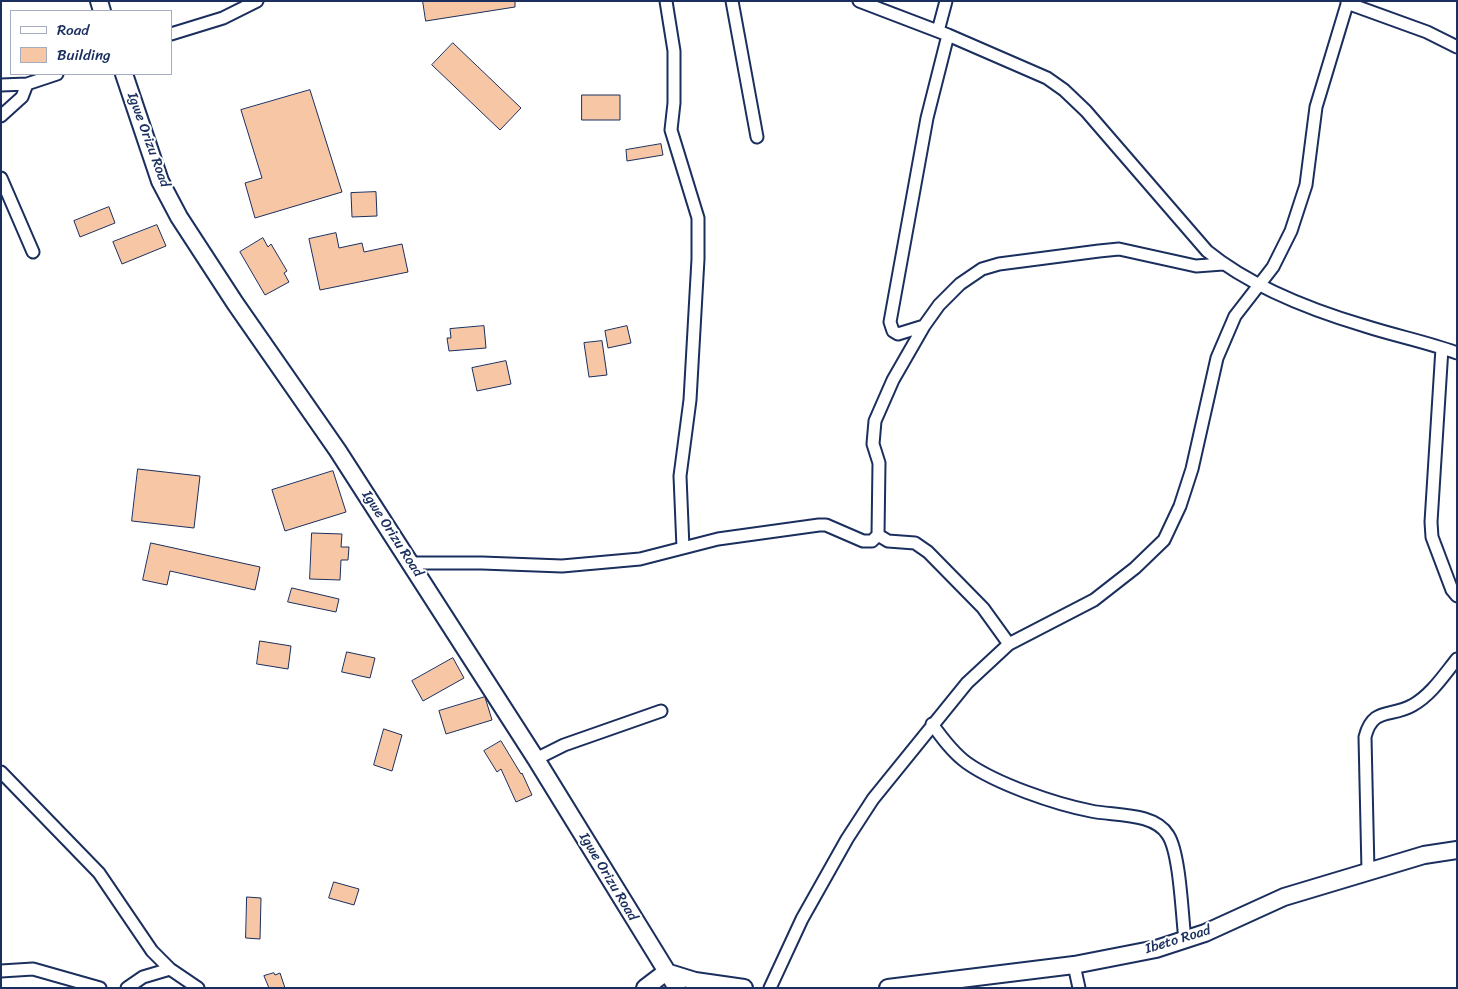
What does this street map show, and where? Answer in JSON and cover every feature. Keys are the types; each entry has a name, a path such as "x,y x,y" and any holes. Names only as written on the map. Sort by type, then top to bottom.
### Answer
{"main road":[{"name":"Igwe Orizu Road","path":"124,75 160,181 179,217 235,303 338,451 536,759 677,988"},
{"name":"Ibeto Road","path":"888,988 1074,965 1156,949 1205,933 1284,897 1424,855 1457,850"},
{"path":"645,988 666,972 695,981 744,988"}],"street":[{"path":"172,34 223,18 257,1"},
{"path":"666,1 674,51 674,103 671,130 698,218 698,259 690,400 680,476 683,548"},
{"path":"732,1 757,137"},
{"path":"859,1 943,33 1047,78 1064,90 1086,111 1207,251 1223,264 1261,285 1317,309 1364,326 1457,353"},
{"path":"924,326 898,334 893,331 890,322 943,33 946,1"},
{"path":"770,988 802,919 847,839 873,799 967,683 1009,644 1094,600 1135,568 1164,540 1180,506 1192,468 1218,358 1235,316 1261,285 1273,267 1291,231 1303,194 1312,148 1316,107 1347,2 1427,32 1457,47"},
{"path":"1,85 28,84 54,75"},
{"path":"1,116 22,97 28,84"},
{"path":"1,178 33,252"},
{"path":"410,563 562,566 640,559 718,539 819,525 826,525 863,541 872,541 878,535 879,463 873,444 875,421 893,380 924,326 939,305 960,284 982,269 998,264 1119,249 1196,266 1223,264"},
{"path":"1442,348 1431,522 1432,536 1452,590 1457,596"},
{"path":"878,535 888,541 915,543 928,552 983,608 1009,644"},
{"path":"1368,871 1365,737 1368,724 1374,718 1413,706 1427,695 1457,659"},
{"path":"536,759 564,745 661,712"},
{"path":"932,724 948,746 967,763 998,780 1059,802 1090,811 1130,816 1152,822 1162,828 1169,836 1175,856 1185,940"},
{"path":"1,772 99,873 152,951 170,969 198,988"},
{"path":"1074,965 1079,988"},
{"path":"1,972 33,968 100,988"},
{"path":"127,988 143,977 170,969"}],"building":[{"path":"423,1 515,1 515,7 426,21"},
{"path":"453,43 521,108 500,130 432,65"},
{"path":"310,90 342,192 255,218 245,183 262,178 241,110"},
{"path":"582,95 620,95 620,120 582,120"},
{"path":"661,144 663,155 627,161 626,150"},
{"path":"376,192 377,216 352,217 351,193"},
{"path":"109,207 115,223 80,237 74,221"},
{"path":"157,225 166,246 122,264 113,242"},
{"path":"336,233 339,248 362,243 364,252 402,244 408,272 320,290 309,239"},
{"path":"263,238 268,247 271,244 287,271 284,273 289,282 265,295 240,252"},
{"path":"484,326 486,348 449,351 447,338 451,338 450,329"},
{"path":"627,326 631,343 608,348 605,331"},
{"path":"602,341 607,375 589,377 584,343"},
{"path":"506,361 511,384 477,391 472,368"},
{"path":"138,469 200,476 194,528 132,521"},
{"path":"333,471 346,512 285,531 272,490"},
{"path":"312,533 342,534 341,547 349,547 348,560 341,560 340,580 310,579"},
{"path":"151,543 260,567 255,590 170,571 167,585 143,580"},
{"path":"292,588 339,599 336,612 288,602"},
{"path":"260,641 291,646 288,669 257,664"},
{"path":"347,652 375,658 370,678 342,672"},
{"path":"453,658 464,678 423,701 412,681"},
{"path":"485,697 492,720 446,734 439,711"},
{"path":"384,729 402,735 392,771 374,765"},
{"path":"501,741 522,773 532,795 516,802 501,769 497,772 484,751"},
{"path":"334,882 359,889 354,905 329,898"},
{"path":"247,897 261,898 260,939 246,938"},
{"path":"274,973 275,975 280,973 285,988 269,988 264,976"}]}
